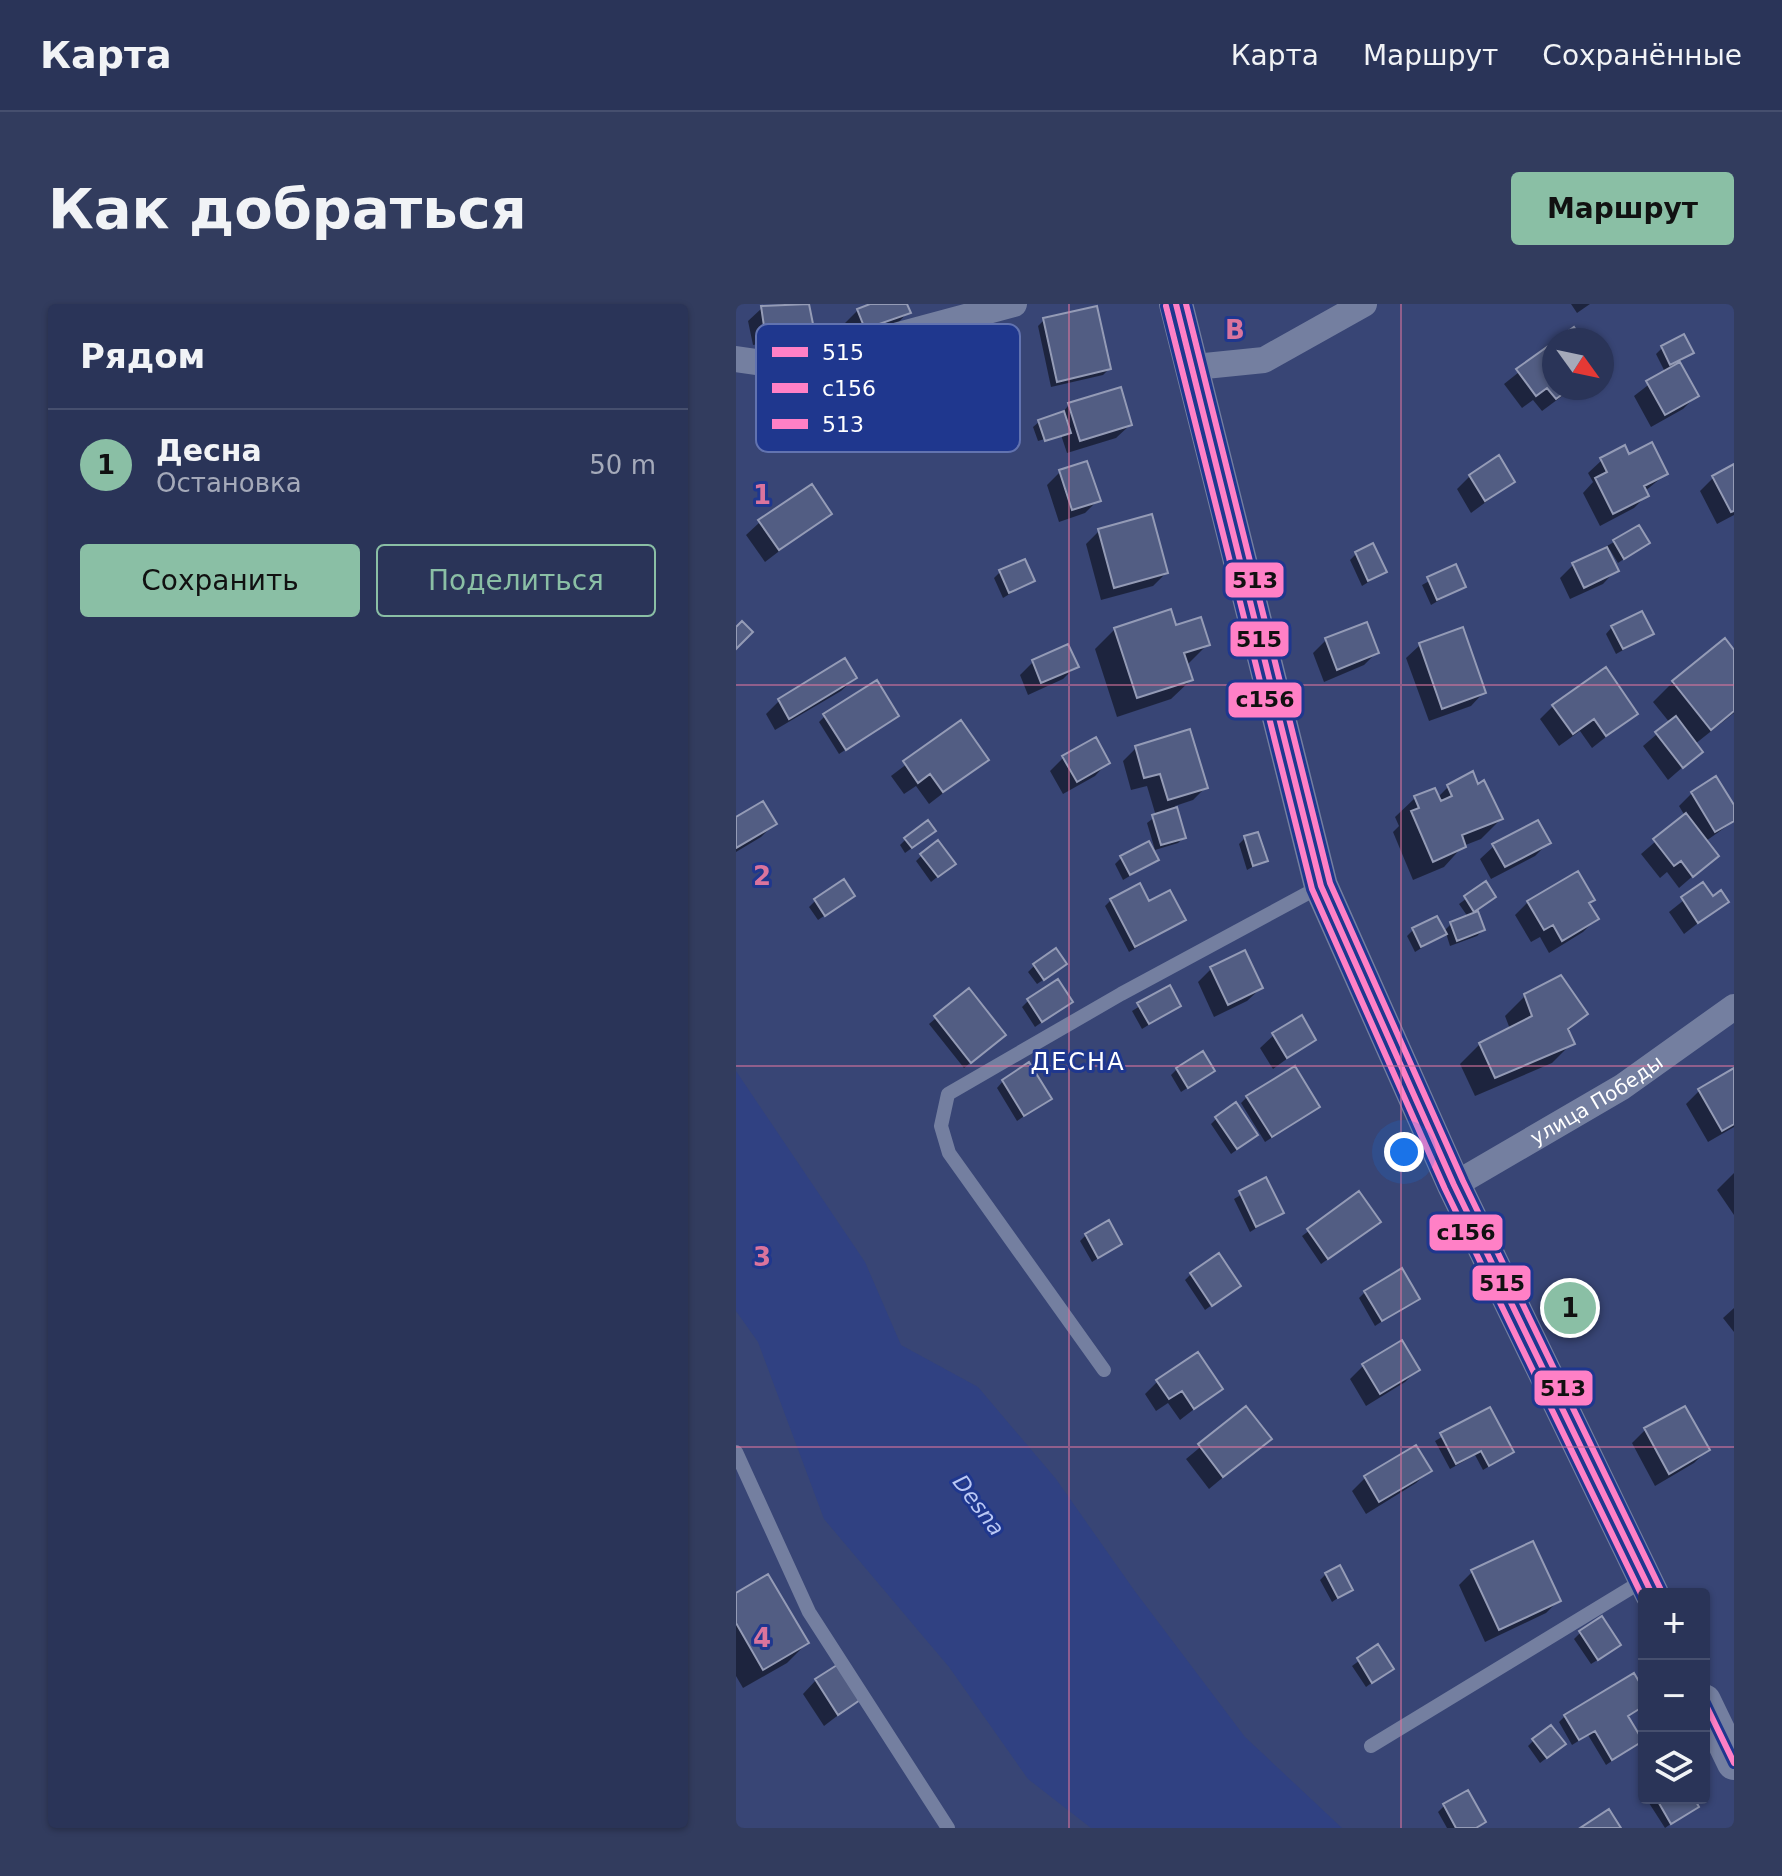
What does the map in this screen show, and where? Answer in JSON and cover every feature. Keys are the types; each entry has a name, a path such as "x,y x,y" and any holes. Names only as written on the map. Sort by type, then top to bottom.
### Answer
{"street":[{"path":"939,324 1014,304"},
{"path":"1176,304 1195,367 1321,886 1454,1185 1648,1587"},
{"path":"1195,367 1264,360 1364,304"},
{"path":"736,359 756,362"},
{"name":"улица Победы","path":"1454,1185 1622,1087 1734,1007"},
{"path":"1710,1713 1734,1763"}],"lane":[{"path":"1104,1370 949,1153 941,1126 948,1094 1121,994 1321,886"},
{"path":"736,1452 809,1612 948,1828"},
{"path":"1371,1746 1648,1587"}],"water":[{"name":"Desna","path":"736,1071 865,1262 901,1345 978,1387 1056,1479 1134,1590 1245,1737 1342,1828 1091,1828 1028,1779 949,1667 824,1519 758,1342 736,1311"}],"building":[{"path":"809,304 813,324 764,324 761,306"},
{"path":"870,304 907,304 911,313 879,324 863,324 857,309"},
{"path":"1097,306 1111,369 1057,382 1043,318"},
{"path":"1684,334 1694,353 1670,365 1661,346"},
{"path":"1542,351 1542,392 1536,396 1516,369"},
{"path":"1680,362 1699,396 1665,415 1646,381"},
{"path":"1121,387 1132,425 1080,441 1068,403"},
{"path":"1064,411 1071,433 1045,441 1038,420"},
{"path":"1652,442 1668,474 1644,486 1649,496 1613,514 1595,478 1607,472 1600,458 1625,445 1629,454"},
{"path":"1499,455 1515,482 1485,501 1469,475"},
{"path":"1087,461 1101,501 1072,510 1059,470"},
{"path":"1734,464 1734,511 1731,512 1712,476"},
{"path":"812,484 832,514 779,550 758,520"},
{"path":"1152,514 1168,573 1114,588 1098,529"},
{"path":"1639,525 1650,543 1624,559 1613,540"},
{"path":"1373,543 1387,572 1368,581 1355,552"},
{"path":"1607,547 1619,571 1584,588 1572,563"},
{"path":"1025,559 1035,581 1009,593 999,570"},
{"path":"1456,564 1466,587 1437,600 1427,577"},
{"path":"1171,609 1176,625 1201,617 1210,645 1184,653 1193,680 1137,698 1114,628"},
{"path":"1642,611 1654,634 1623,649 1611,626"},
{"path":"742,621 753,632 736,649 736,627"},
{"path":"1367,622 1379,653 1337,670 1325,638"},
{"path":"1463,627 1486,693 1442,709 1419,643"},
{"path":"1725,638 1734,650 1734,711 1711,730 1672,681"},
{"path":"1068,644 1079,667 1041,683 1032,660"},
{"path":"845,658 857,678 789,719 778,699"},
{"path":"1606,667 1638,714 1606,736 1594,719 1573,734 1552,705"},
{"path":"877,680 899,716 846,750 823,714"},
{"path":"1676,716 1703,752 1683,768 1655,732"},
{"path":"961,720 989,760 943,792 930,774 918,783 903,761"},
{"path":"1190,729 1208,788 1168,800 1160,774 1144,778 1135,746"},
{"path":"1096,737 1110,763 1077,782 1062,756"},
{"path":"1473,771 1478,784 1484,780 1503,819 1462,835 1466,847 1433,862 1411,811 1419,808 1414,796 1435,788 1441,801 1452,796 1447,785"},
{"path":"1716,776 1734,805 1734,821 1715,832 1691,792"},
{"path":"763,801 777,824 736,848 736,817"},
{"path":"1177,807 1186,838 1161,845 1152,815"},
{"path":"1686,813 1719,856 1693,877 1681,861 1674,866 1653,839"},
{"path":"928,820 936,831 912,848 904,838"},
{"path":"1538,820 1551,843 1505,867 1492,844"},
{"path":"1258,832 1268,861 1253,866 1244,836"},
{"path":"938,840 956,864 938,877 920,854"},
{"path":"1149,841 1159,860 1130,875 1120,856"},
{"path":"1578,871 1595,900 1589,903 1599,919 1562,941 1553,925 1544,930 1527,901"},
{"path":"844,879 855,896 825,916 814,899"},
{"path":"1486,881 1496,897 1474,912 1464,896"},
{"path":"1703,882 1713,896 1721,890 1729,902 1698,923 1681,897"},
{"path":"1140,883 1149,901 1170,890 1186,920 1135,947 1110,899"},
{"path":"1478,911 1485,930 1457,941 1450,922"},
{"path":"1437,916 1447,934 1421,947 1412,928"},
{"path":"1056,948 1067,964 1044,980 1033,964"},
{"path":"1245,950 1263,988 1228,1005 1210,967"},
{"path":"1561,975 1588,1014 1568,1029 1575,1044 1495,1078 1479,1043 1532,1016 1524,994"},
{"path":"1058,979 1073,1002 1042,1022 1027,999"},
{"path":"1170,985 1181,1006 1149,1024 1137,1003"},
{"path":"969,988 1006,1035 971,1063 934,1016"},
{"path":"1302,1015 1316,1040 1287,1058 1272,1033"},
{"path":"1203,1051 1215,1071 1188,1088 1176,1068"},
{"path":"1029,1062 1052,1099 1024,1116 1002,1080"},
{"path":"1295,1066 1320,1107 1272,1137 1246,1096"},
{"path":"1734,1068 1734,1124 1722,1131 1698,1089"},
{"path":"1236,1102 1258,1135 1237,1149 1215,1117"},
{"path":"1266,1177 1284,1213 1256,1227 1239,1191"},
{"path":"1359,1191 1381,1222 1328,1259 1307,1229"},
{"path":"1109,1220 1122,1244 1098,1258 1085,1234"},
{"path":"1219,1253 1241,1286 1212,1306 1190,1273"},
{"path":"1402,1268 1420,1299 1382,1321 1364,1291"},
{"path":"1402,1340 1420,1370 1380,1394 1362,1364"},
{"path":"1198,1352 1223,1389 1194,1409 1182,1391 1169,1399 1156,1380"},
{"path":"1246,1406 1272,1439 1223,1477 1198,1444"},
{"path":"1685,1406 1710,1450 1669,1474 1644,1428"},
{"path":"1490,1407 1514,1452 1489,1466 1481,1451 1456,1464 1440,1433"},
{"path":"1416,1445 1432,1471 1379,1502 1364,1476"},
{"path":"1533,1541 1561,1601 1499,1630 1471,1570"},
{"path":"1340,1565 1353,1590 1338,1598 1325,1573"},
{"path":"768,1574 809,1643 763,1670 736,1623 736,1593"},
{"path":"1602,1616 1621,1645 1598,1660 1579,1631"},
{"path":"1378,1644 1394,1669 1372,1683 1357,1658"},
{"path":"837,1665 860,1700 838,1715 815,1679"},
{"path":"1634,1673 1638,1680 1638,1710 1628,1716 1638,1733 1638,1744 1612,1760 1595,1731 1579,1740 1564,1715"},
{"path":"1551,1725 1566,1744 1547,1758 1532,1739"},
{"path":"1468,1790 1486,1822 1476,1828 1456,1828 1443,1804"},
{"path":"1659,1804 1697,1804 1699,1807 1671,1824"},
{"path":"1609,1809 1621,1828 1580,1828"}],"transit line":[{"name":"515","path":"1176,304 1321,886 1454,1185 1649,1588"},
{"name":"513","path":"1186,304 1330,883 1463,1181 1660,1588"},
{"name":"с156","path":"1166,306 1312,889 1445,1189 1638,1588"},
{"name":"515","path":"1710,1713 1734,1763"}],"place":[{"name":"Десна","path":"1570,1308"}],"district":[{"name":"ДЕСНА","path":"1078,1062"}]}
